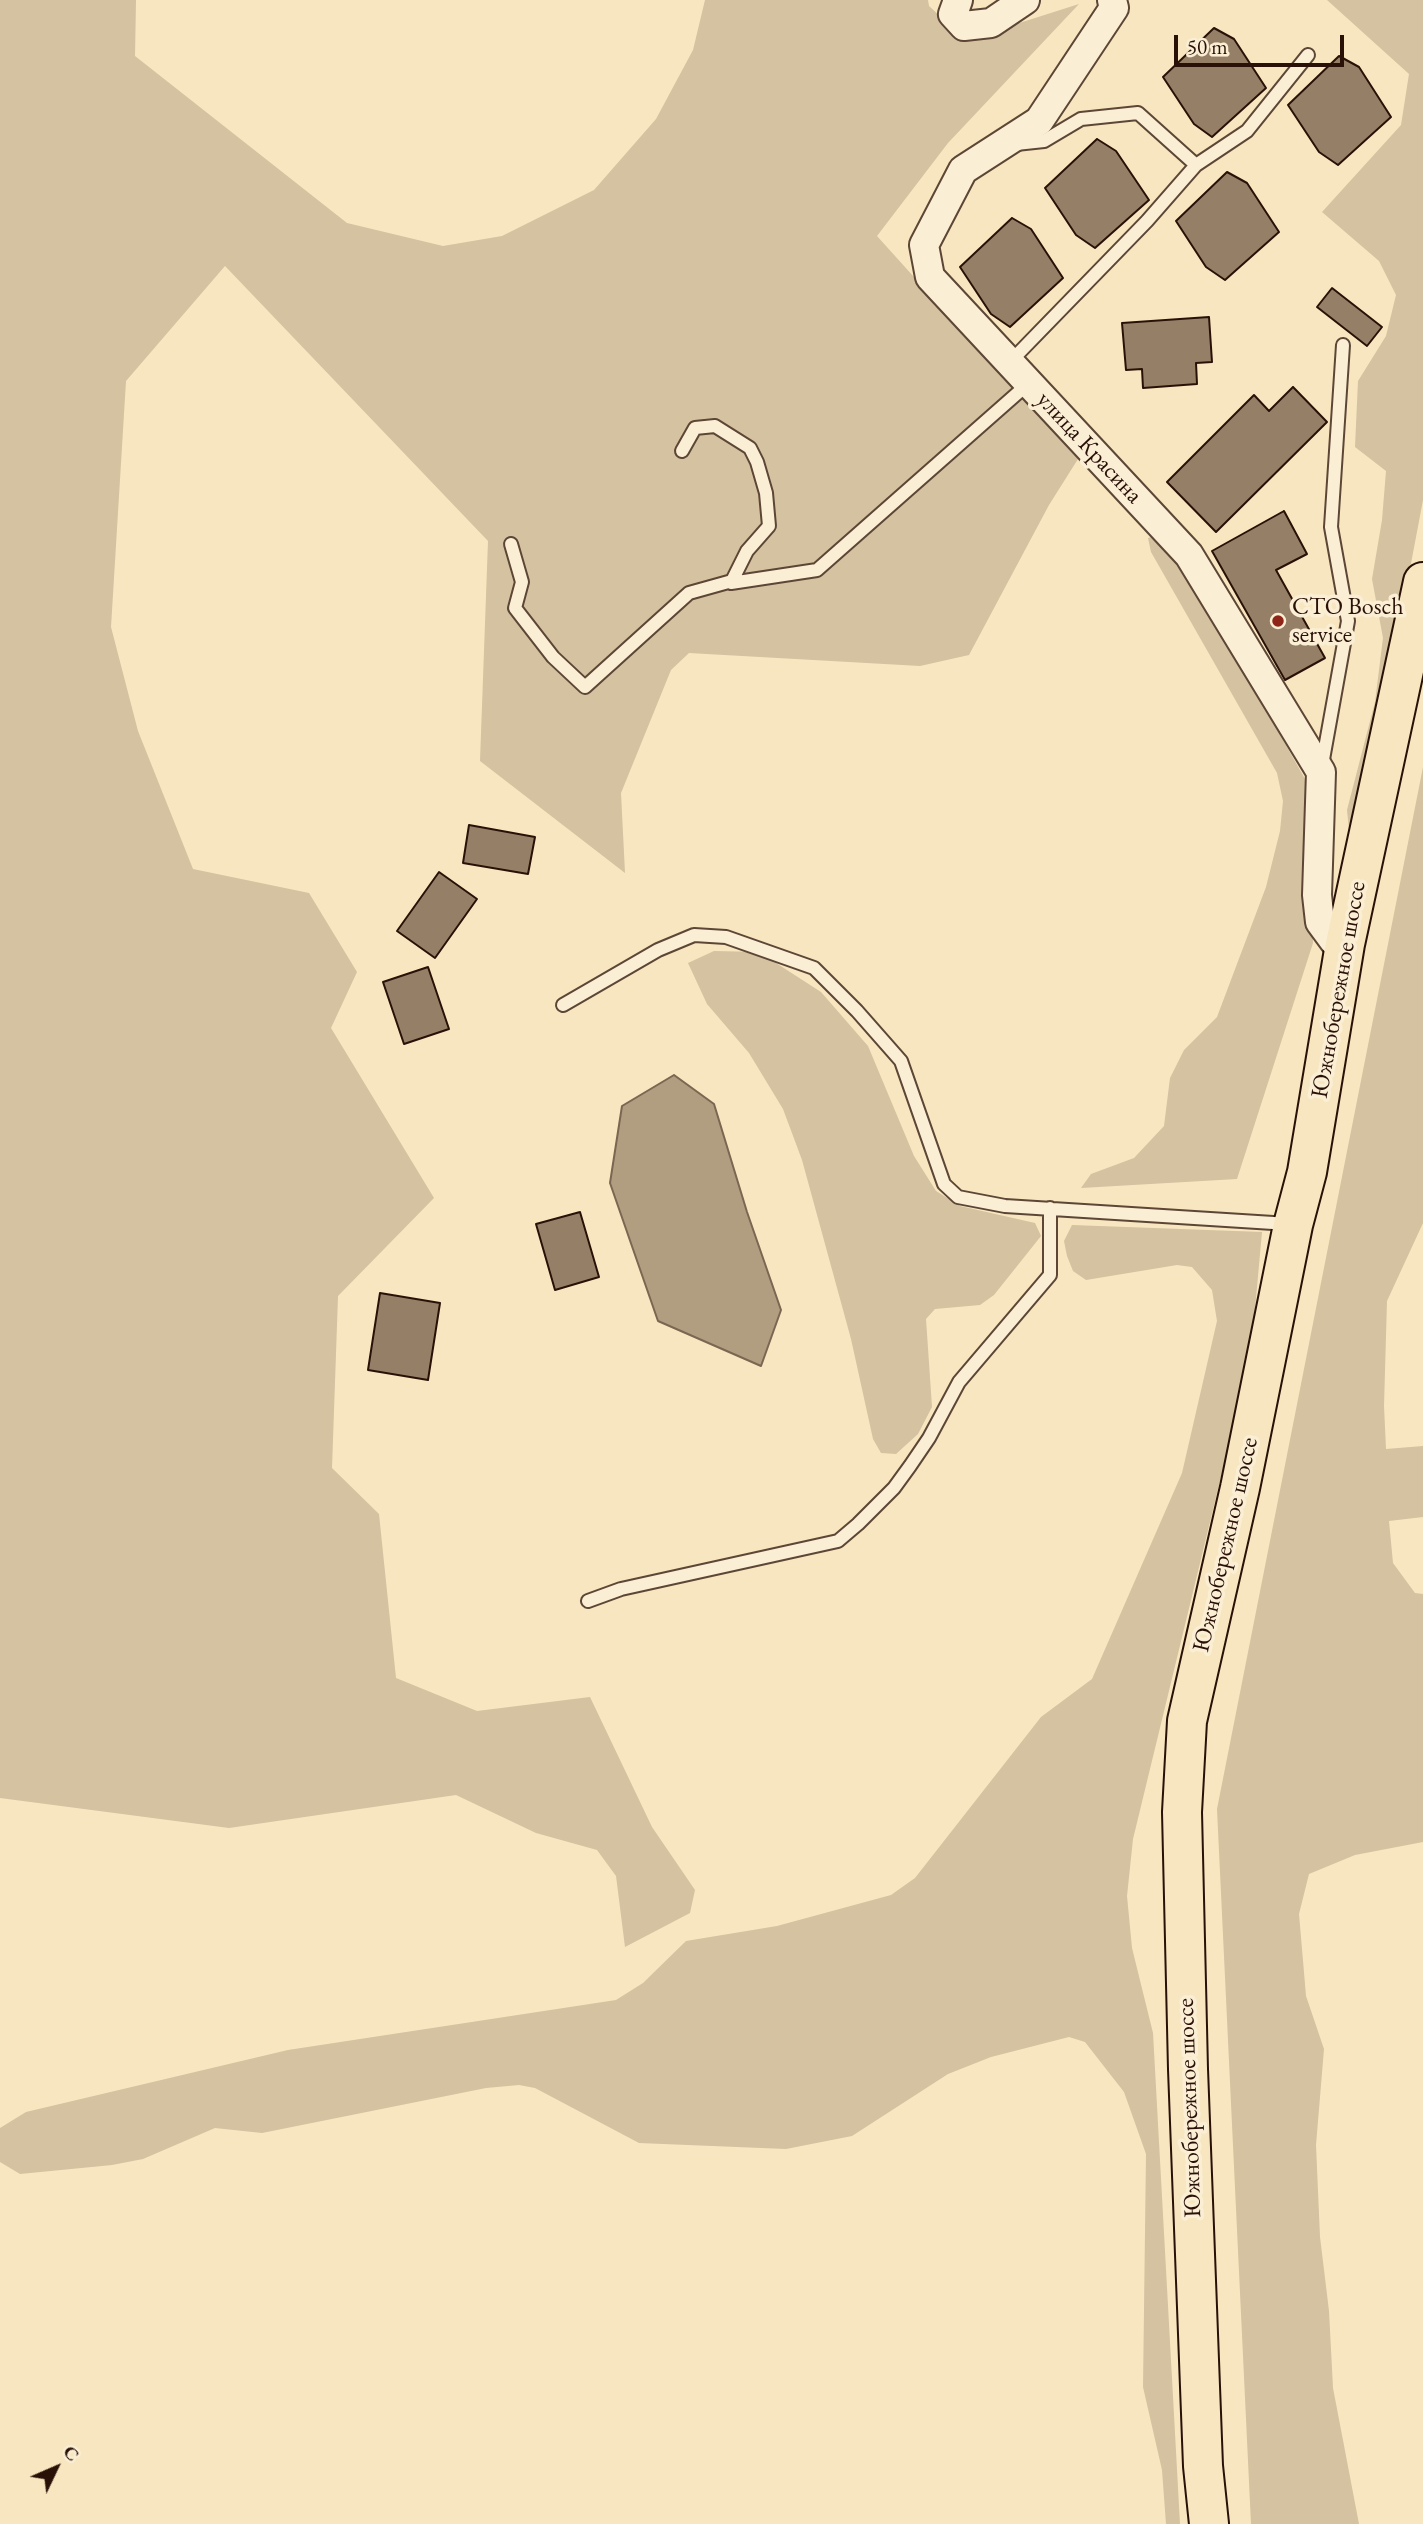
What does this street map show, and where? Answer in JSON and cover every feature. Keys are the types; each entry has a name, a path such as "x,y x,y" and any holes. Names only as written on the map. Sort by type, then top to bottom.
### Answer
{"highway":[{"name":"Южнобережное шоссе","path":"1209,2524 1202,2453 1188,2069 1182,1812 1187,1721 1250,1492 1358,950 1423,582"},
{"name":"Южнобережное шоссе","path":"1230,2524 1216,2247 1204,1823 1210,1732 1293,1224 1423,691"}],"street":[{"path":"958,0 953,15 964,26 991,23 1025,0"},
{"name":"улица Красина","path":"1112,0 1114,8 1039,121 963,170 924,245 930,277 1189,555 1321,772"},
{"path":"1321,772 1317,895 1320,922 1334,941 1358,950"}],"lane":[{"path":"1009,362 1147,221 1196,165 1247,131 1308,55"},
{"path":"1000,146 1044,141 1081,119 1138,113 1196,165"},
{"path":"1321,772 1348,621 1331,527 1343,345"},
{"path":"511,544 522,582 515,608 553,657 585,687 689,593 732,581 731,583 817,570 1029,383"},
{"path":"682,451 695,428 715,426 750,448 757,462 766,493 769,526 747,551 732,581"},
{"path":"563,1005 658,950 694,935 726,937 814,968 858,1011 901,1062 944,1184 958,1197 1004,1206 1293,1224"},
{"path":"588,1601 621,1589 838,1541 858,1524 894,1488 910,1466 959,1382 1050,1275 1050,1208"}],"shaded area":[{"path":"0,0 136,0 135,56 347,223 443,246 502,236 594,190 656,119 693,50 705,0 928,0 929,6 966,40 1079,4 948,143 877,236 1078,459 1049,505 969,655 920,666 689,653 671,670 621,793 625,873 480,761 488,541 225,266 126,381 111,627 138,731 193,869 309,893 357,972 331,1028 434,1198 338,1296 332,1468 379,1514 396,1678 477,1711 590,1697 652,1827 695,1890 690,1913 625,1947 616,1876 597,1850 536,1833 456,1795 229,1828 0,1798"},
{"path":"1327,0 1423,0 1423,500 1353,870 1347,810 1375,702 1383,638 1372,579 1382,520 1386,471 1355,447 1358,381 1386,336 1396,295 1379,261 1322,212 1401,125 1409,74"},
{"path":"1162,534 1182,561 1305,779 1313,943 1237,1179 1081,1188 1091,1174 1134,1158 1164,1126 1170,1078 1184,1050 1217,1017 1266,887 1280,831 1283,801 1277,773 1151,552 1148,538"},
{"path":"1423,767 1423,1223 1387,1301 1384,1406 1386,1449 1423,1446 1423,1517 1389,1521 1393,1563 1415,1593 1423,1594 1423,1842 1355,1855 1309,1874 1299,1914 1306,1996 1324,2049 1316,2145 1320,2237 1329,2311 1333,2388 1359,2524 1251,2524 1217,1809"},
{"path":"714,951 759,952 821,992 868,1046 914,1156 936,1191 960,1206 1035,1223 1041,1236 994,1295 980,1305 935,1309 926,1319 932,1407 918,1434 896,1454 881,1453 873,1439 851,1339 802,1160 783,1109 749,1053 707,1004 688,963"},
{"path":"674,1075 714,1104 781,1310 761,1366 658,1321 610,1183 622,1106"},
{"path":"1072,1225 1262,1232 1251,1353 1133,1839 1127,1896 1132,1948 1153,2033 1180,2524 1166,2524 1162,2470 1143,2387 1146,2154 1124,2092 1085,2042 1069,2037 991,2057 948,2074 852,2136 786,2149 639,2143 535,2088 519,2085 486,2088 262,2133 215,2128 143,2159 112,2165 20,2174 0,2162 0,2128 26,2112 288,2050 616,2000 643,1983 686,1941 777,1926 891,1895 915,1878 1041,1717 1092,1679 1182,1473 1217,1321 1212,1290 1192,1267 1177,1265 1086,1280 1073,1271 1067,1256 1064,1241"}],"building":[{"path":"1214,28 1234,39 1266,88 1212,137 1194,124 1163,77"},
{"path":"1339,56 1359,67 1391,117 1338,165 1319,152 1288,105"},
{"path":"1097,139 1116,151 1149,200 1095,248 1076,235 1045,188"},
{"path":"1227,172 1247,183 1279,232 1225,280 1206,267 1176,221"},
{"path":"1012,218 1031,229 1063,278 1010,327 991,314 960,267"},
{"path":"1332,288 1382,327 1367,346 1317,307"},
{"path":"1209,317 1212,362 1196,363 1197,384 1143,388 1142,369 1126,370 1122,323"},
{"path":"1293,387 1327,422 1216,532 1167,482 1254,395 1269,411"},
{"name":"СТО Bosch service","path":"1284,511 1307,554 1276,570 1325,658 1285,680 1212,551"},
{"path":"469,825 535,837 528,874 463,863"},
{"path":"439,872 477,899 435,958 397,931"},
{"path":"428,967 449,1029 404,1044 383,982"},
{"path":"580,1212 599,1277 555,1290 536,1224"},
{"path":"380,1293 440,1303 428,1380 368,1370"}],"place":[{"name":"СТО Bosch service","path":"1278,621"}]}
